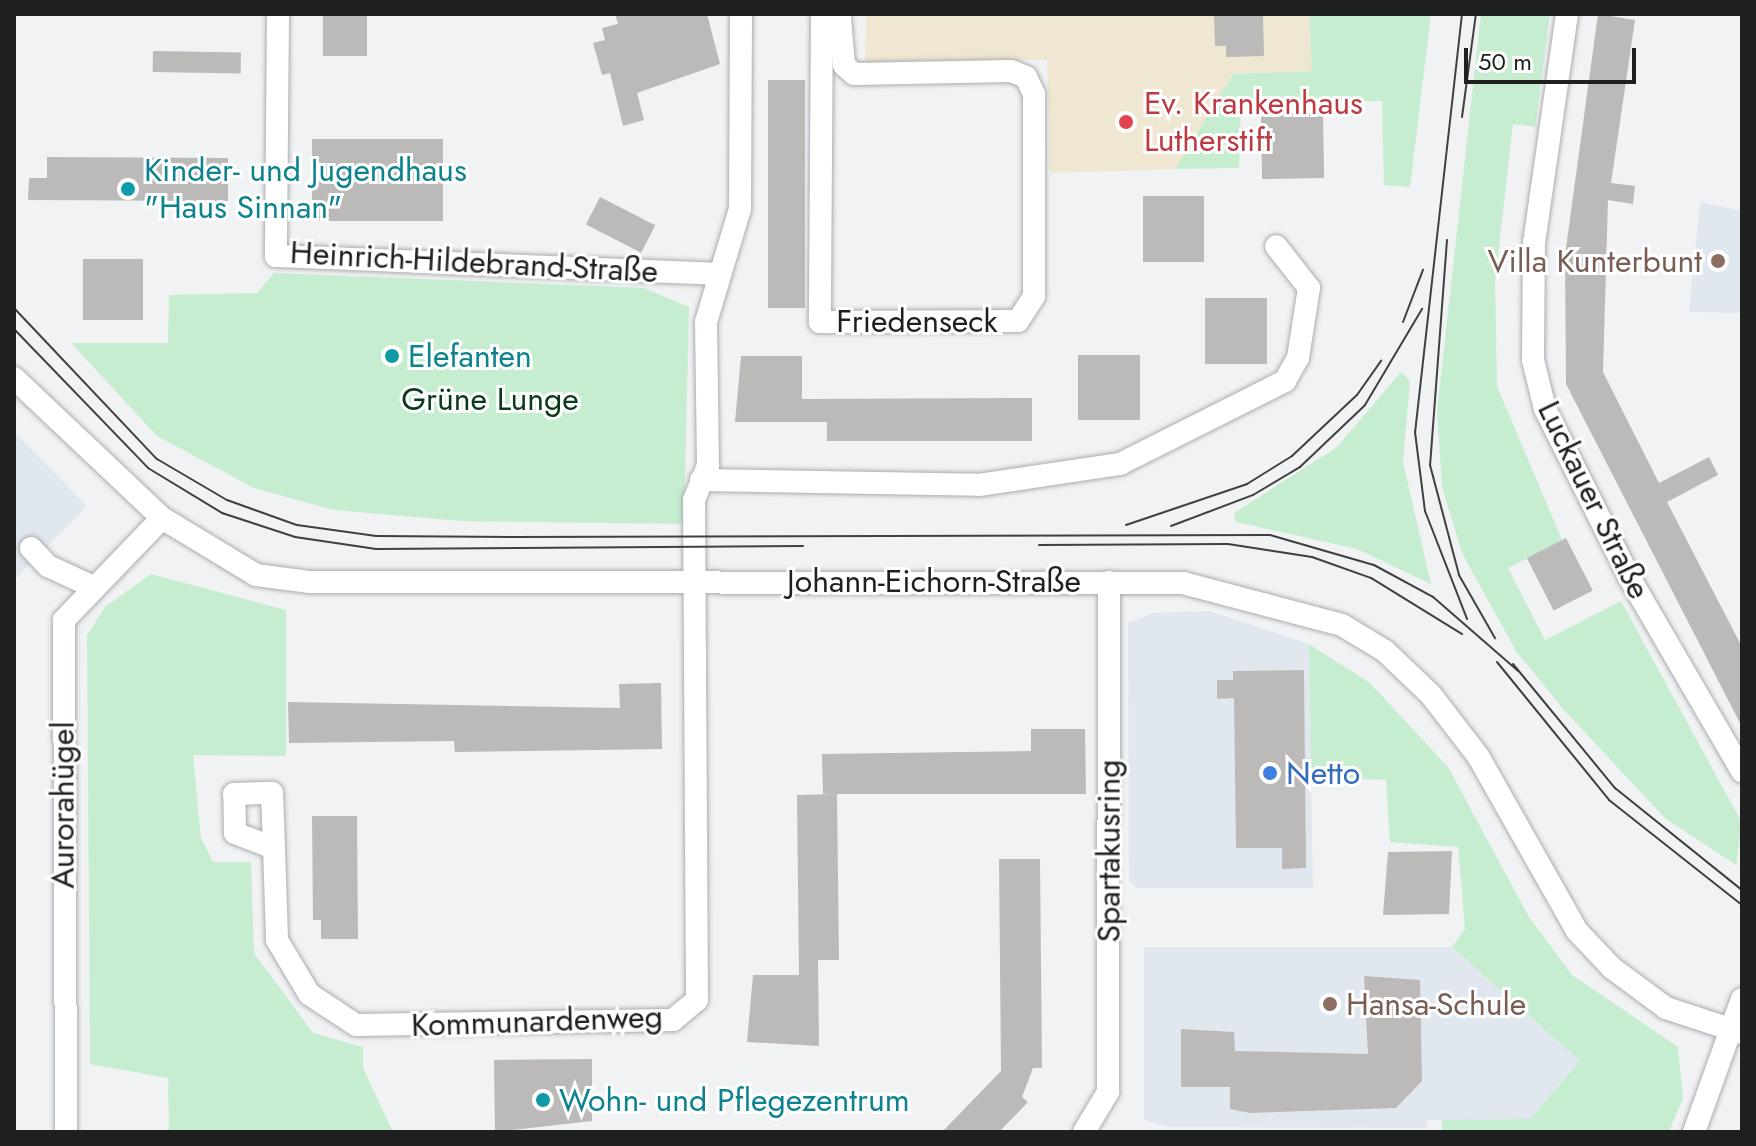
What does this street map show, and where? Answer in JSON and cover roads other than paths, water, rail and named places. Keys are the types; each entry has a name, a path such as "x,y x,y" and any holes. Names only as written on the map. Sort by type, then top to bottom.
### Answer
{"street":[{"name":"Heinrich-Hildebrand-Straße","path":"278,14 276,256 717,274"},
{"path":"697,583 694,500 708,465 706,322 717,274 740,209 741,14"},
{"name":"Friedenseck","path":"822,14 820,322 1018,321 1034,296 1034,94 1026,77 1011,71 854,74 844,65 840,18 831,14"},
{"name":"Luckauer Straße","path":"1567,14 1534,242 1536,372 1545,409 1629,577 1742,771"},
{"path":"701,480 979,485 1120,464 1285,381 1298,358 1309,288 1276,246"},
{"name":"Johann-Eichorn-Straße","path":"14,378 162,518 256,575 309,582 1109,582 1228,592 1342,625 1385,651 1478,756 1577,931 1666,1008 1737,1031"},
{"name":"Aurorahügel","path":"66,1132 64,620 91,586 162,518"},
{"path":"31,548 48,566 91,586"},
{"name":"Spartakusring","path":"1109,582 1108,1092 1091,1124 1115,1132"},
{"name":"Kommunardenweg","path":"274,848 282,951 309,994 356,1025 673,1020 697,1000 701,972 697,583"},
{"path":"1694,1132 1737,1031 1742,999"}],"tram line":[{"path":"1462,14 1415,432 1425,511 1467,619"},
{"path":"1462,117 1476,14"},
{"path":"1447,240 1430,465 1459,575 1495,638"},
{"path":"1403,322 1423,270"},
{"path":"14,308 157,459 227,500 297,525 376,536 1270,535 1374,565 1433,597 1518,671"},
{"path":"1171,526 1253,495 1300,467 1365,405 1422,309"},
{"path":"14,329 148,468 222,513 295,537 376,549 803,546"},
{"path":"1126,525 1247,484 1292,456 1357,395 1381,361"},
{"path":"1039,545 1228,544 1312,557 1371,578 1462,634"},
{"path":"1497,662 1609,800 1742,905"},
{"path":"1513,664 1615,788 1742,890"}],"place":[{"name":"Ev. Krankenhaus Lutherstift","path":"1126,122"},
{"name":"Kinder- und Jugendhaus \"Haus Sinnan\"","path":"128,189"},
{"name":"Villa Kunterbunt","path":"1718,261"},
{"name":"Elefanten","path":"392,356"},
{"name":"Netto","path":"1270,773"},
{"name":"Hansa-Schule","path":"1330,1004"},
{"name":"Wohn- und Pflegezentrum","path":"543,1100"}],"park label":[{"name":"Grüne Lunge","path":"490,399"}]}
